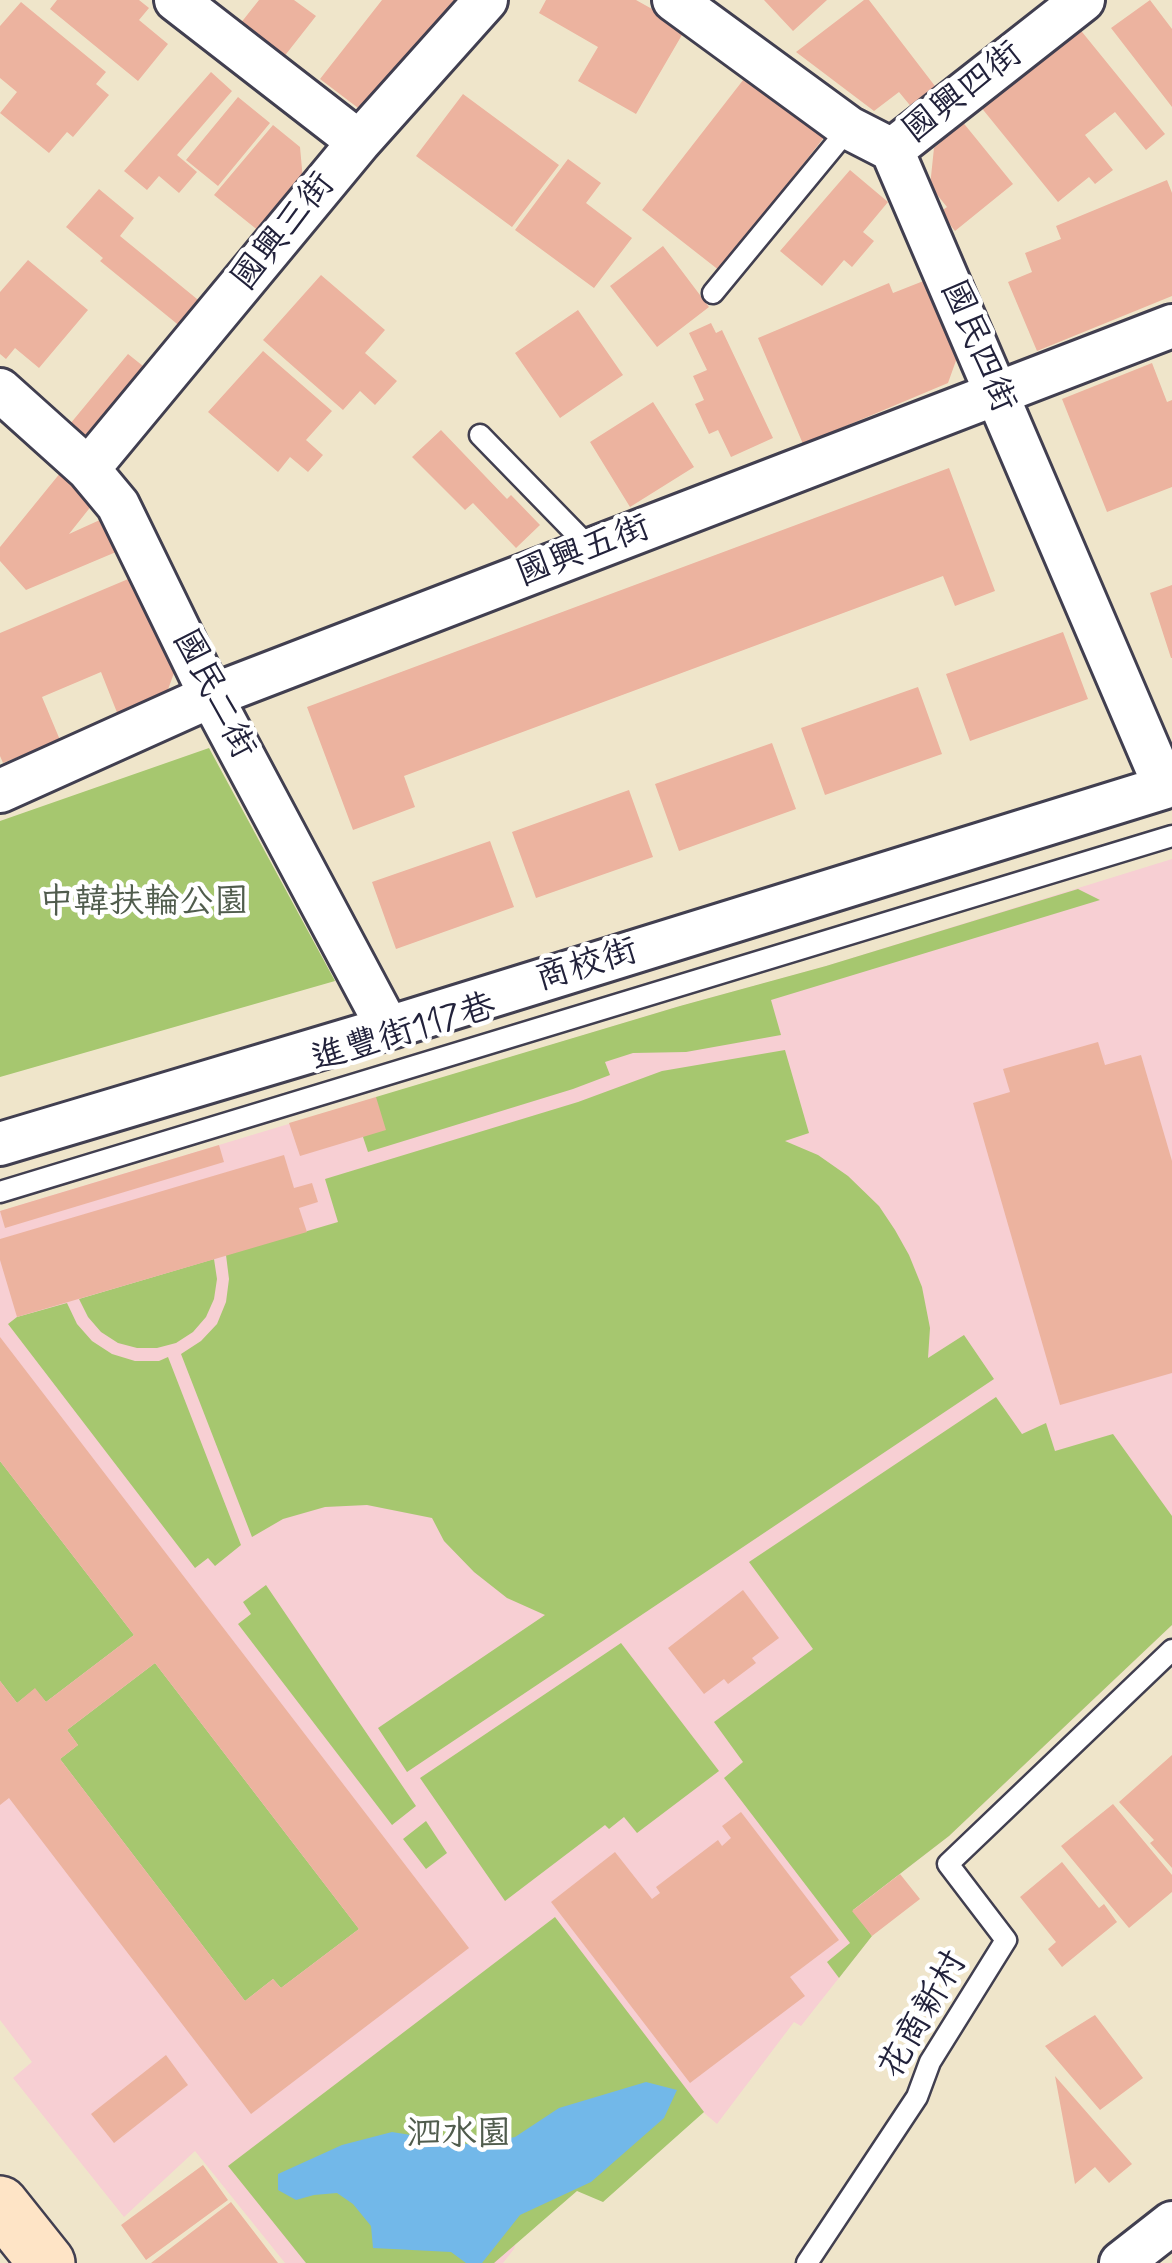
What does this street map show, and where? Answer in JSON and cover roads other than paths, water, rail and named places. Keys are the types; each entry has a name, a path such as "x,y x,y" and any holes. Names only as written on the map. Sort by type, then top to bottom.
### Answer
{"street":[{"path":"176,0 359,142"},
{"name":"國興三街","path":"88,469 359,142 486,0"},
{"path":"674,0 849,128 892,150"},
{"name":"國興四街","path":"892,150 1083,0"},
{"name":"國民四街","path":"892,150 1168,786"},
{"name":"國興五街","path":"0,791 211,696 1172,326"},
{"name":"國民二街","path":"0,390 88,469 118,505 211,696 388,1028"},
{"name":"商校街","path":"0,1144 1168,786"},
{"path":"1121,2263 1172,2223"}],"lane":[{"path":"714,292 849,128"},
{"path":"480,436 592,550"},
{"name":"進豐街117巷","path":"0,1192 1172,836"},
{"name":"花商新村","path":"807,2263 918,2096 930,2062 1006,1940 948,1864 1172,1650"}],"water":[{"path":"646,2082 677,2090 664,2118 591,2182 520,2215 482,2263 466,2263 451,2252 373,2248 371,2226 353,2204 337,2193 296,2200 278,2190 278,2174 342,2145 392,2132 473,2145 515,2137 559,2108"}],"park label":[{"name":"中韓扶輪公園","path":"144,905"},
{"name":"泗水園","path":"459,2137"}]}
